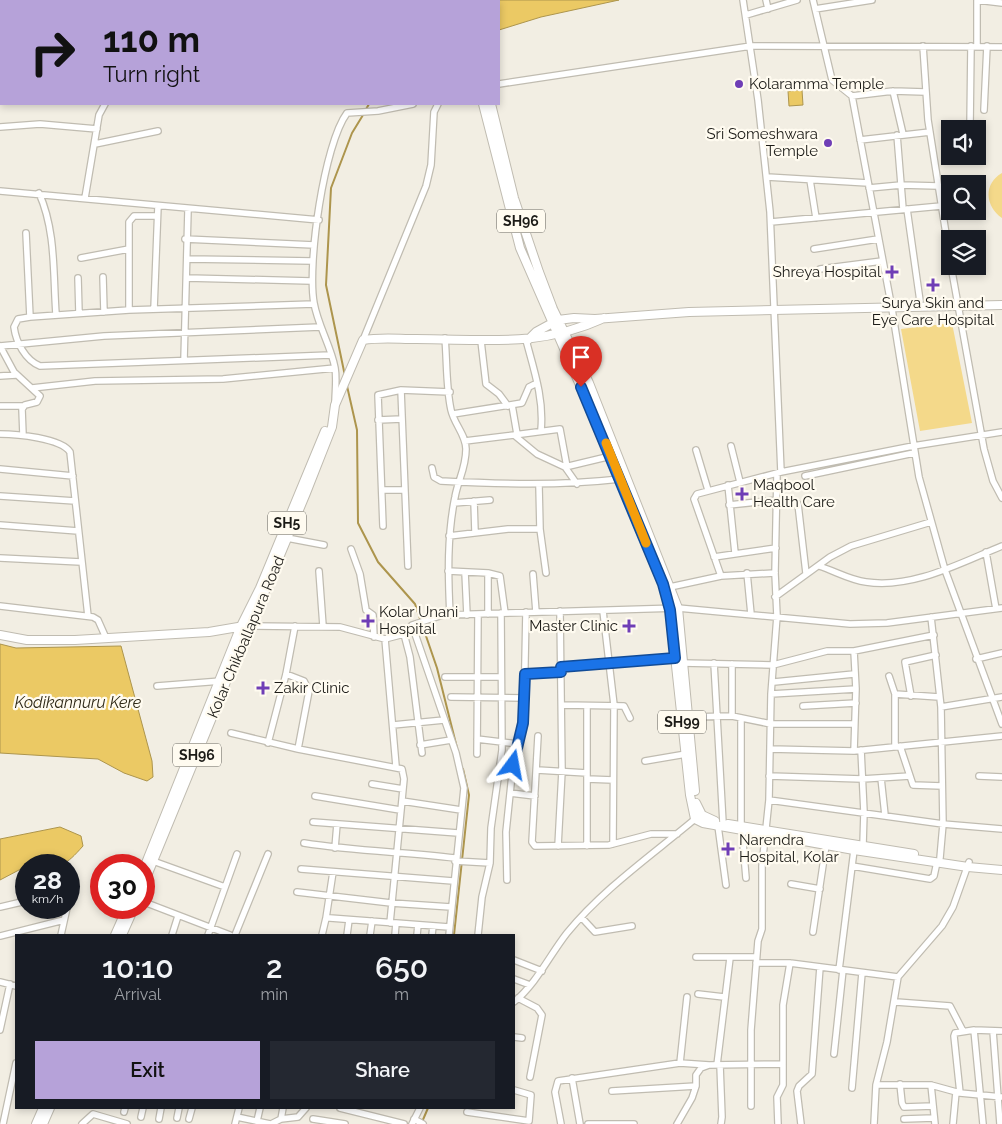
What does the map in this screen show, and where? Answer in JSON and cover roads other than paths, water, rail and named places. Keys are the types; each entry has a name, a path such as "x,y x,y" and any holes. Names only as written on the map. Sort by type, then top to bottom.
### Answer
{"main road":[{"name":"SH96","path":"484,105 520,248 562,334"},
{"name":"SH96","path":"491,105 514,198 551,312"},
{"path":"527,340 536,332 551,312 574,318 604,318 689,312 959,308 1002,305"},
{"path":"536,332 556,322 574,318"},
{"path":"363,340 388,337 481,341 527,340 562,334 604,318"},
{"path":"572,348 571,337 578,328"},
{"name":"SH99","path":"562,334 572,348 589,384 670,587 674,609 690,795 695,819 766,832 863,845 1002,870"},
{"name":"SH99","path":"562,334 674,609"},
{"name":"SH5","path":"244,626 309,468 333,418 337,403 363,340"},
{"name":"Kolar Chikballapura Road","path":"150,854 244,626 263,596 329,436 333,418"},
{"path":"0,635 27,640 106,638 209,632 244,626"},
{"name":"Kolar Chikballapura Road","path":"155,856 244,626"},
{"name":"SH99","path":"678,660 688,717 695,798 699,811 708,820 721,825"},
{"name":"SH99","path":"766,832 854,850 939,860"},
{"name":"SH99","path":"968,865 1002,864"},
{"path":"115,934 122,919"},
{"path":"122,934 129,919"},
{"path":"36,1124 43,1109"},
{"path":"43,1124 50,1109"}],"street":[{"path":"743,0 751,46 771,222 779,473 776,500 775,598 777,616 773,665 774,682 769,776 770,800 762,866 762,929 758,941 756,960 750,1064 751,1106"},
{"path":"766,0 768,8"},
{"path":"746,15 797,0"},
{"path":"813,0 832,80 852,96 892,309 914,453 931,522 944,570 1002,724"},
{"path":"815,9 872,0"},
{"path":"970,120 977,0 1002,3"},
{"path":"500,84 751,46 1002,47"},
{"path":"771,222 941,206 925,92 923,46"},
{"path":"984,110 987,46"},
{"path":"852,96 893,91 925,92"},
{"path":"893,91 900,134 905,209 920,301"},
{"path":"85,198 100,112 104,105"},
{"path":"337,403 335,368 320,327 311,281 314,245 328,159 335,134 347,113 378,111 408,105"},
{"path":"363,340 426,186 431,165 434,112 438,105"},
{"path":"0,127 40,124 97,129"},
{"path":"95,144 158,131"},
{"path":"860,140 930,132"},
{"path":"767,177 868,185 938,186"},
{"path":"810,180 816,218"},
{"path":"0,191 39,193 188,210 319,220"},
{"path":"39,193 47,211 51,231 56,314"},
{"path":"154,310 158,206"},
{"path":"184,360 188,210"},
{"path":"129,310 131,219 134,216 157,216"},
{"path":"26,233 30,317"},
{"path":"186,239 314,245"},
{"path":"814,249 878,239"},
{"path":"81,258 129,250"},
{"path":"187,258 312,261"},
{"path":"820,269 882,260"},
{"path":"953,275 981,435 993,481 1002,498"},
{"path":"103,277 104,312"},
{"path":"78,278 79,313"},
{"path":"187,278 311,281"},
{"path":"314,304 129,310 30,317 18,319 15,324 17,344 31,361 45,367 330,355"},
{"path":"0,406 24,406 37,402 40,398 34,388 16,375 1,346 104,336 320,327"},
{"path":"445,338 452,414 456,426 466,441 461,482 454,503 450,536 448,571 450,615"},
{"path":"527,340 542,411 541,430"},
{"path":"481,341 486,384 510,406 516,435 537,454 566,467 611,456"},
{"path":"34,388 95,381 223,378 335,368"},
{"path":"0,376 16,375"},
{"path":"452,414 522,403 529,387 537,383"},
{"path":"383,526 378,395 401,390 450,392"},
{"path":"401,390 408,566"},
{"path":"23,435 21,412 24,406"},
{"path":"378,420 402,418"},
{"path":"466,441 560,429 566,467 577,484"},
{"path":"721,576 694,499 697,494 779,473 913,446 1002,432"},
{"path":"0,434 23,435 68,449 71,455 88,616"},
{"path":"731,446 740,482"},
{"path":"696,450 708,490"},
{"path":"805,476 914,453"},
{"path":"432,468 434,477 437,480 461,482 539,486 620,479"},
{"path":"0,469 72,476"},
{"path":"728,485 735,553"},
{"path":"539,486 540,529 546,573"},
{"path":"382,490 405,490"},
{"path":"0,496 75,501"},
{"path":"454,503 490,500"},
{"path":"729,505 776,500"},
{"path":"474,501 475,532"},
{"path":"798,504 806,573"},
{"path":"775,598 806,573 851,546 931,522"},
{"path":"0,525 78,531"},
{"path":"450,536 508,528 540,529"},
{"path":"287,538 324,545"},
{"path":"820,566 853,579 885,584 922,578 1002,546"},
{"path":"714,557 776,548"},
{"path":"351,549 360,574 366,610 373,615 374,638"},
{"path":"244,626 340,627 374,638 385,639 404,634 414,625 450,615 674,609 777,616 850,624 887,623 999,609 986,552"},
{"path":"0,558 81,562"},
{"path":"319,571 323,626"},
{"path":"448,571 488,572 498,574 501,579 503,613 502,741 491,828 490,863 482,897 478,934"},
{"path":"465,572 467,615"},
{"path":"488,572 488,614"},
{"path":"670,587 721,576 746,573 775,573"},
{"path":"746,573 751,614"},
{"path":"533,574 536,612"},
{"path":"0,606 88,616 98,620 106,638"},
{"path":"558,846 562,771 560,611"},
{"path":"603,611 614,705 613,844"},
{"path":"507,880 506,832 524,698 526,612"},
{"path":"477,754 478,615"},
{"path":"852,866 930,879 934,876 939,860 943,824 941,707 938,697 936,654 931,617"},
{"path":"414,625 463,779 464,798 458,833 449,934"},
{"path":"268,743 286,674 295,626"},
{"path":"404,634 410,657 422,753"},
{"path":"525,674 610,663 678,660 773,665 827,651 854,651 934,635"},
{"path":"385,639 396,766"},
{"path":"854,651 856,689 854,724 862,779 863,845"},
{"path":"976,659 1002,653"},
{"path":"911,696 905,662 936,654"},
{"path":"714,663 718,718 721,825 726,885"},
{"path":"732,664 732,716"},
{"path":"286,674 304,681 309,691 298,749"},
{"path":"774,682 854,674"},
{"path":"889,676 895,694 898,746 910,776 915,786 942,786"},
{"path":"445,677 502,677"},
{"path":"157,686 221,681"},
{"path":"772,694 856,689"},
{"path":"895,694 938,697"},
{"path":"451,697 524,698"},
{"path":"941,707 1002,697"},
{"path":"803,706 856,704"},
{"path":"562,705 614,705 626,708 630,718"},
{"path":"586,846 587,706"},
{"path":"688,717 718,718 732,716 771,724 854,724"},
{"path":"741,718 742,828 746,878"},
{"path":"393,725 444,720"},
{"path":"231,733 268,743 396,766 402,769 404,774 403,789 391,903 395,934"},
{"path":"538,736 538,770 533,844 538,846 586,846 613,844 651,834 677,834"},
{"path":"770,749 858,751 1002,736"},
{"path":"477,738 518,744"},
{"path":"420,745 451,740"},
{"path":"646,761 686,754"},
{"path":"538,770 562,771 613,780"},
{"path":"769,776 862,779 910,776"},
{"path":"979,776 1002,777"},
{"path":"881,778 885,815"},
{"path":"372,784 403,789"},
{"path":"510,793 536,796"},
{"path":"315,796 400,810"},
{"path":"770,800 943,824 1002,829"},
{"path":"402,801 461,810"},
{"path":"530,1077 542,1015 537,1008 516,1000 542,971 567,933 617,882 695,819"},
{"path":"313,822 458,833"},
{"path":"335,848 337,824"},
{"path":"304,843 335,848 396,851 490,863"},
{"path":"813,932 826,845"},
{"path":"834,1054 854,850"},
{"path":"208,934 237,854"},
{"path":"235,934 268,854"},
{"path":"155,862 225,887"},
{"path":"874,1124 876,1085 896,1002 898,977 942,926 953,907 968,865"},
{"path":"301,868 453,881"},
{"path":"322,934 331,897 333,872"},
{"path":"791,884 820,888"},
{"path":"297,892 391,903 451,907"},
{"path":"0,907 15,904"},
{"path":"155,907 227,934"},
{"path":"172,934 178,916"},
{"path":"326,918 449,927"},
{"path":"582,918 595,932 632,926"},
{"path":"0,936 64,920 61,934"},
{"path":"347,934 349,920"},
{"path":"370,934 372,921"},
{"path":"417,934 418,925"},
{"path":"432,934 433,926"},
{"path":"34,934 35,927"},
{"path":"696,957 790,963 898,977"},
{"path":"721,1124 718,1065 724,998 730,958"},
{"path":"515,960 542,971"},
{"path":"778,1124 776,1097 784,1085 783,1005 790,963"},
{"path":"801,1124 798,1091 799,1086 812,1074 820,967"},
{"path":"852,1088 862,973"},
{"path":"515,979 530,985"},
{"path":"0,982 13,985 0,1030"},
{"path":"698,994 724,998"},
{"path":"680,1063 687,997"},
{"path":"896,1002 950,1006 963,1031"},
{"path":"974,1030 983,1124"},
{"path":"953,1124 958,1092 955,1033 974,1030 1002,1031"},
{"path":"994,1031 1000,1097 1000,1124"},
{"path":"515,1037 522,1038"},
{"path":"561,1124 556,1084 558,1081 680,1063 710,1065 783,1064"},
{"path":"677,1124 696,1086 696,1075 701,1068 710,1065"},
{"path":"4,1124 15,1068"},
{"path":"572,1078 580,1124"},
{"path":"900,1084 904,1107 933,1106"},
{"path":"876,1085 931,1085 958,1092 1000,1097"},
{"path":"904,1119 934,1121 931,1085"},
{"path":"612,1091 696,1086"},
{"path":"467,1112 529,1121 531,1095 515,1090"},
{"path":"141,1117 143,1109"},
{"path":"160,1119 161,1109"},
{"path":"177,1118 179,1109"},
{"path":"189,1119 192,1109"},
{"path":"235,1124 239,1109"},
{"path":"257,1121 260,1109"},
{"path":"281,1119 283,1109"},
{"path":"237,1117 270,1124 281,1119 298,1118 305,1109"},
{"path":"344,1109 404,1124"},
{"path":"417,1122 420,1109"},
{"path":"82,1124 93,1114 127,1124"},
{"path":"312,1119 345,1124"},
{"path":"591,1124 634,1124"}],"water":[{"path":"500,0 619,0 541,17 500,30"},
{"path":"802,90 803,105 789,106 788,91"},
{"name":"Kodikannuru Kere","path":"0,644 16,648 121,646 152,761 153,777 147,781 124,773 98,759 0,753"},
{"path":"60,827 81,836 83,846 76,854 15,854 15,872 0,880 0,839"}],"waterway":[{"path":"365,111 368,105"},
{"path":"345,376 326,285 331,188 352,133 363,115"},
{"path":"347,386 357,430 358,523 378,562 415,604 437,668 457,748"},
{"path":"454,934 469,795 463,769"},
{"path":"422,1122 428,1109"}],"place":[{"name":"Kolaramma Temple","path":"739,84"},
{"name":"Sri Someshwara Temple","path":"828,143"},
{"name":"Shreya Hospital","path":"892,272"},
{"name":"Surya Skin and Eye Care Hospital","path":"933,285"},
{"name":"Maqbool Health Care","path":"742,494"},
{"name":"Kolar Unani Hospital","path":"368,621"},
{"name":"Master Clinic","path":"629,626"},
{"name":"Zakir Clinic","path":"263,688"},
{"name":"Narendra Hospital, Kolar","path":"728,849"}]}
